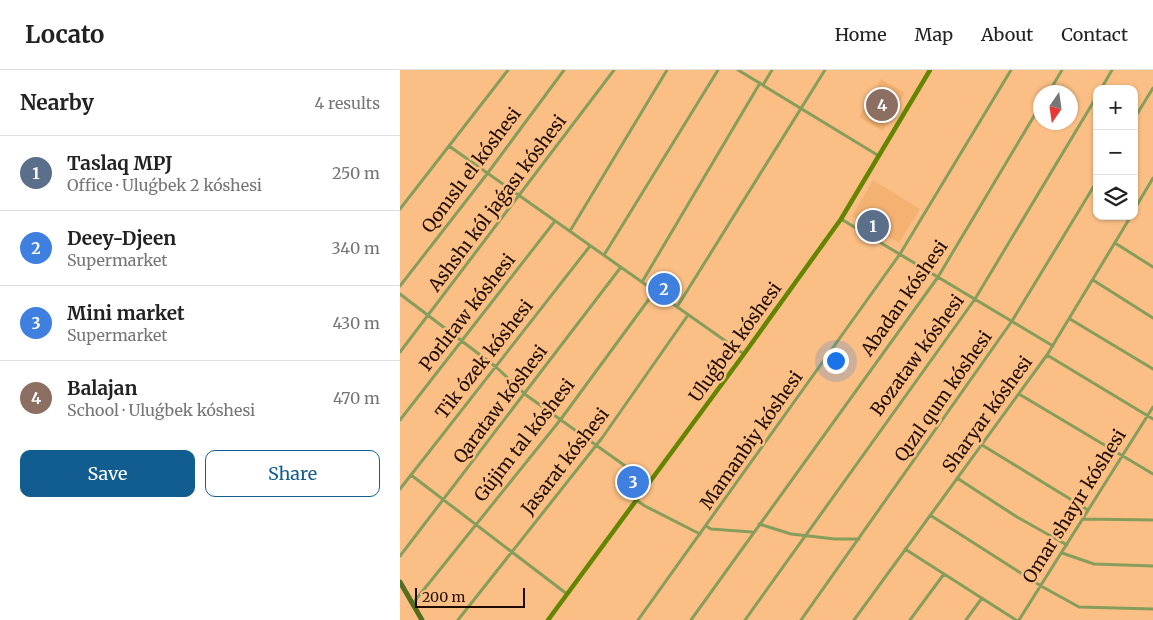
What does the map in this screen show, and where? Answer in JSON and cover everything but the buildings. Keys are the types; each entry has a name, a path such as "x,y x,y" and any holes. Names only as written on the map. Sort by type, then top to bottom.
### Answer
{"main road":[{"path":"400,582 422,620"}],"street":[{"path":"400,209 508,70"},
{"name":"Qonıslı el kóshesi","path":"400,286 487,174 564,70"},
{"name":"Ashshı kól jaǵası kóshesi","path":"400,352 520,197 614,70"},
{"path":"570,231 667,70"},
{"path":"604,255 718,70"},
{"path":"738,70 879,156"},
{"path":"642,282 772,70"},
{"path":"677,307 825,70"},
{"name":"Uluǵbek kóshesi","path":"548,620 841,219 930,70"},
{"name":"Mamanbiy kóshesi","path":"638,620 900,254 1011,70"},
{"path":"1053,85 1062,70"},
{"path":"1103,85 1112,70"},
{"path":"1138,112 1153,88"},
{"name":"Bozataw kóshesi","path":"745,620 975,299 1093,103"},
{"name":"Abadan kóshesi","path":"691,620 938,277 1033,118"},
{"path":"449,146 744,354"},
{"path":"1138,203 1153,178"},
{"name":"Qızıl qum kóshesi","path":"801,620 860,539 1012,321 1093,188"},
{"path":"841,219 1053,346"},
{"name":"Sharyar kóshesi","path":"854,620 1047,355 1129,220"},
{"name":"Porlıtaw kóshesi","path":"400,420 555,221"},
{"path":"1115,243 1153,267"},
{"name":"Tik ózek kóshesi","path":"400,489 590,246"},
{"name":"Qarataw kóshesi","path":"400,556 621,268"},
{"path":"1093,280 1153,318"},
{"name":"Gújim tal kóshesi","path":"412,604 560,419 655,291"},
{"path":"400,294 496,367 526,394 649,483"},
{"name":"Jasarat kóshesi","path":"458,620 597,444 688,315"},
{"path":"1070,319 1153,369"},
{"path":"1047,355 1153,419"},
{"path":"1019,394 1153,474"},
{"name":"Omar shayır kóshesi","path":"1018,620 1153,407"},
{"path":"982,445 1088,510"},
{"path":"411,475 567,594"},
{"path":"957,478 1017,517 1067,545"},
{"path":"636,500 700,534"},
{"path":"930,515 1041,586 1079,606 1153,609"},
{"path":"1083,519 1153,520"},
{"path":"759,524 805,535 860,539"},
{"path":"706,526 711,529 753,532"},
{"path":"905,549 1018,620"},
{"path":"1062,553 1094,564 1153,566"},
{"path":"910,620 944,574"},
{"path":"966,620 982,598"}],"shaded area":[{"path":"881,79 905,93 883,131 859,117"},
{"path":"873,180 920,209 899,243 852,216"}],"place":[{"name":"Balajan","path":"882,105"},
{"name":"Taslaq MPJ","path":"873,226"},
{"name":"Deey-Djeen","path":"664,289"},
{"name":"Mini market","path":"633,482"}]}
